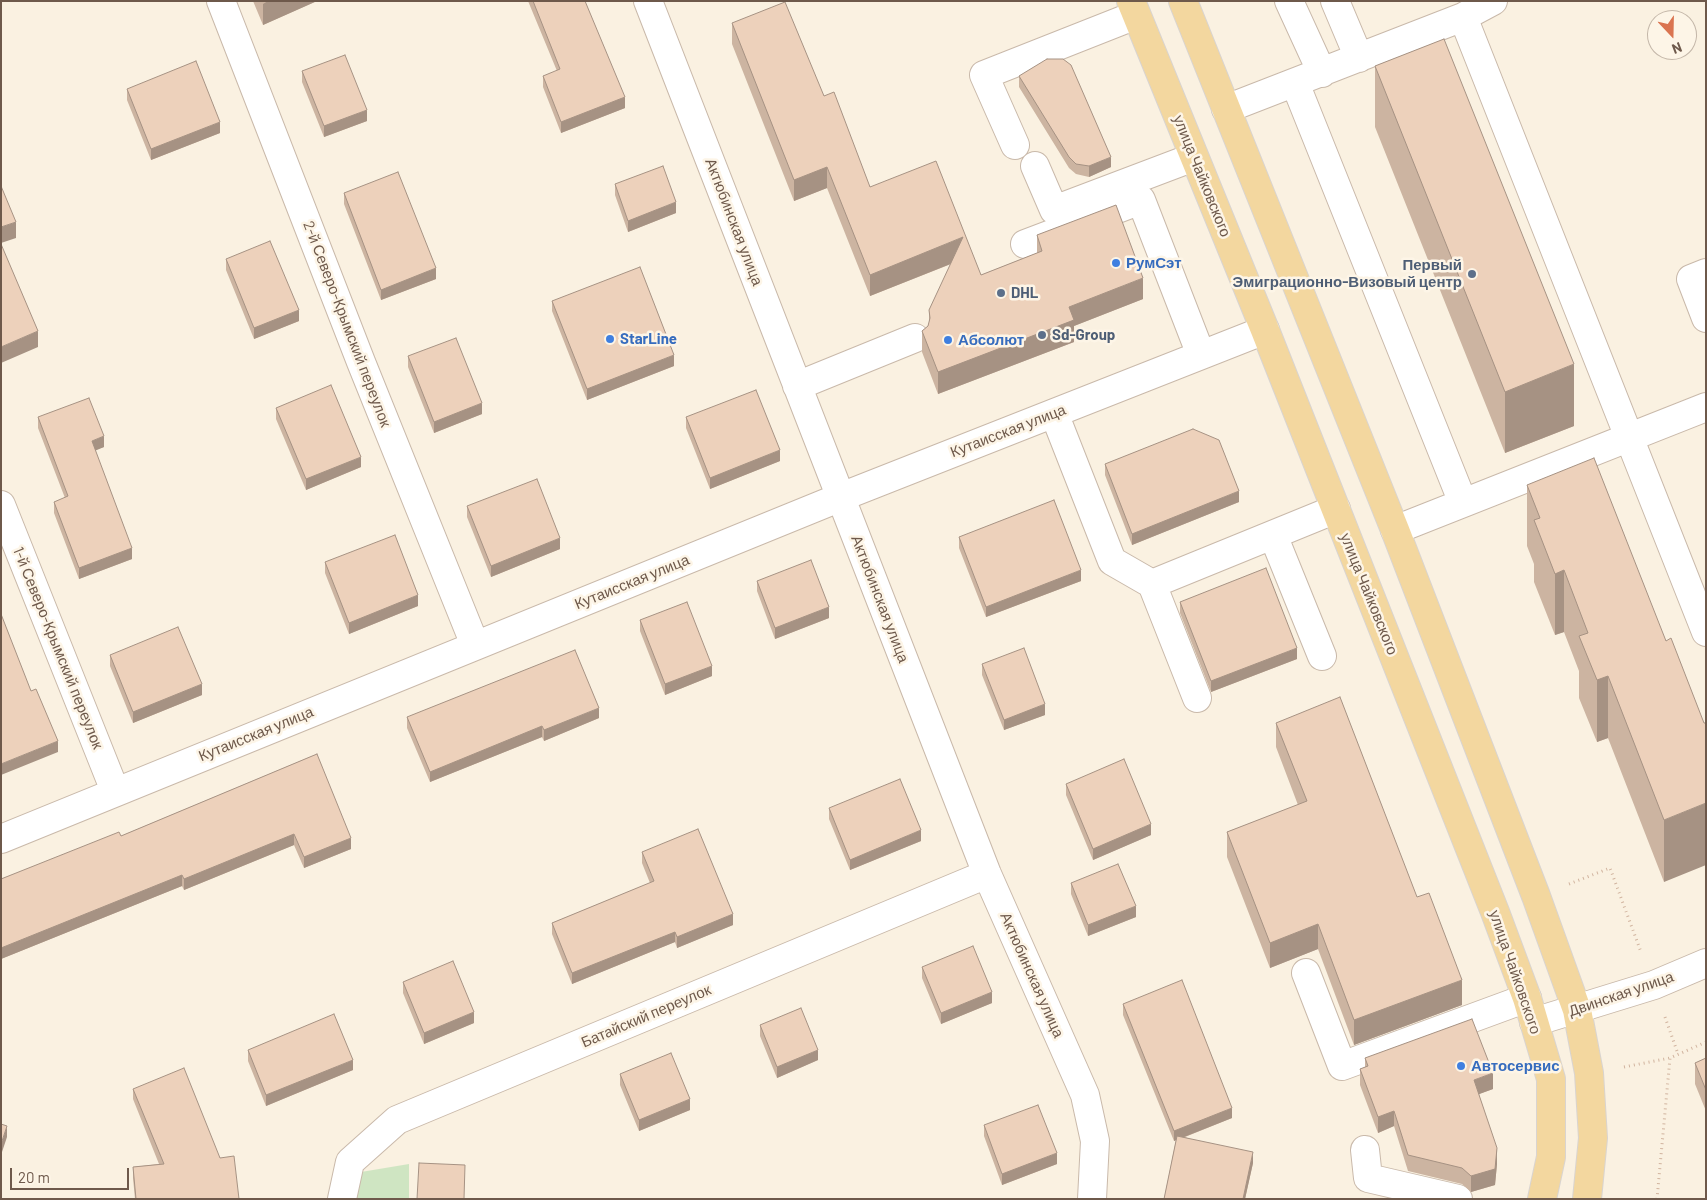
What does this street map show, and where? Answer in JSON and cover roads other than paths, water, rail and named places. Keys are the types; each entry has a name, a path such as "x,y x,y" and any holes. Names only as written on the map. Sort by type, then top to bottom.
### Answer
{"main road":[{"path":"1183,1 1394,530 1536,896 1577,1010 1589,1073 1593,1138 1587,1199"},
{"name":"улица Чайковского","path":"1134,8 1265,330 1495,912 1530,1010 1551,1079 1551,1157 1542,1199"}],"street":[{"name":"2-й Северо-Крымский переулок","path":"221,1 361,362 475,645"},
{"name":"Актюбинская улица","path":"648,1 987,874 1085,1095 1095,1141 1092,1199"},
{"path":"1289,1 1322,73"},
{"path":"1336,1 1359,58"},
{"path":"1226,109 1463,17 1493,1"},
{"path":"1015,145 984,76 1134,8"},
{"path":"1463,17 1706,632"},
{"path":"1295,83 1463,503"},
{"path":"1035,166 1054,210 1194,157"},
{"path":"1025,244 1141,200 1201,355"},
{"path":"1706,273 1691,279 1706,318"},
{"name":"Кутаисская улица","path":"1,839 841,497 1265,330"},
{"path":"798,386 914,338"},
{"path":"1394,530 1706,407"},
{"path":"1054,413 1112,561 1152,584 1197,698"},
{"name":"1-й Северо-Крымский переулок","path":"1,504 115,791"},
{"path":"1152,584 1336,510"},
{"path":"1273,535 1322,656"},
{"name":"Батайский переулок","path":"342,1199 350,1162 398,1120 987,874"},
{"name":"Двинская улица","path":"1306,973 1342,1066 1530,1010 1577,1010 1654,985 1706,963"},
{"path":"1366,1150 1368,1178 1458,1199"}],"place":[{"name":"РумСэт","path":"1116,263"},
{"name":"Первый Эмиграционно-Визовый центр","path":"1472,274"},
{"name":"DHL","path":"1001,293"},
{"name":"Sd-Group","path":"1042,335"},
{"name":"StarLine","path":"610,339"},
{"name":"Абсолют","path":"948,340"},
{"name":"Автосервис","path":"1461,1066"}]}
